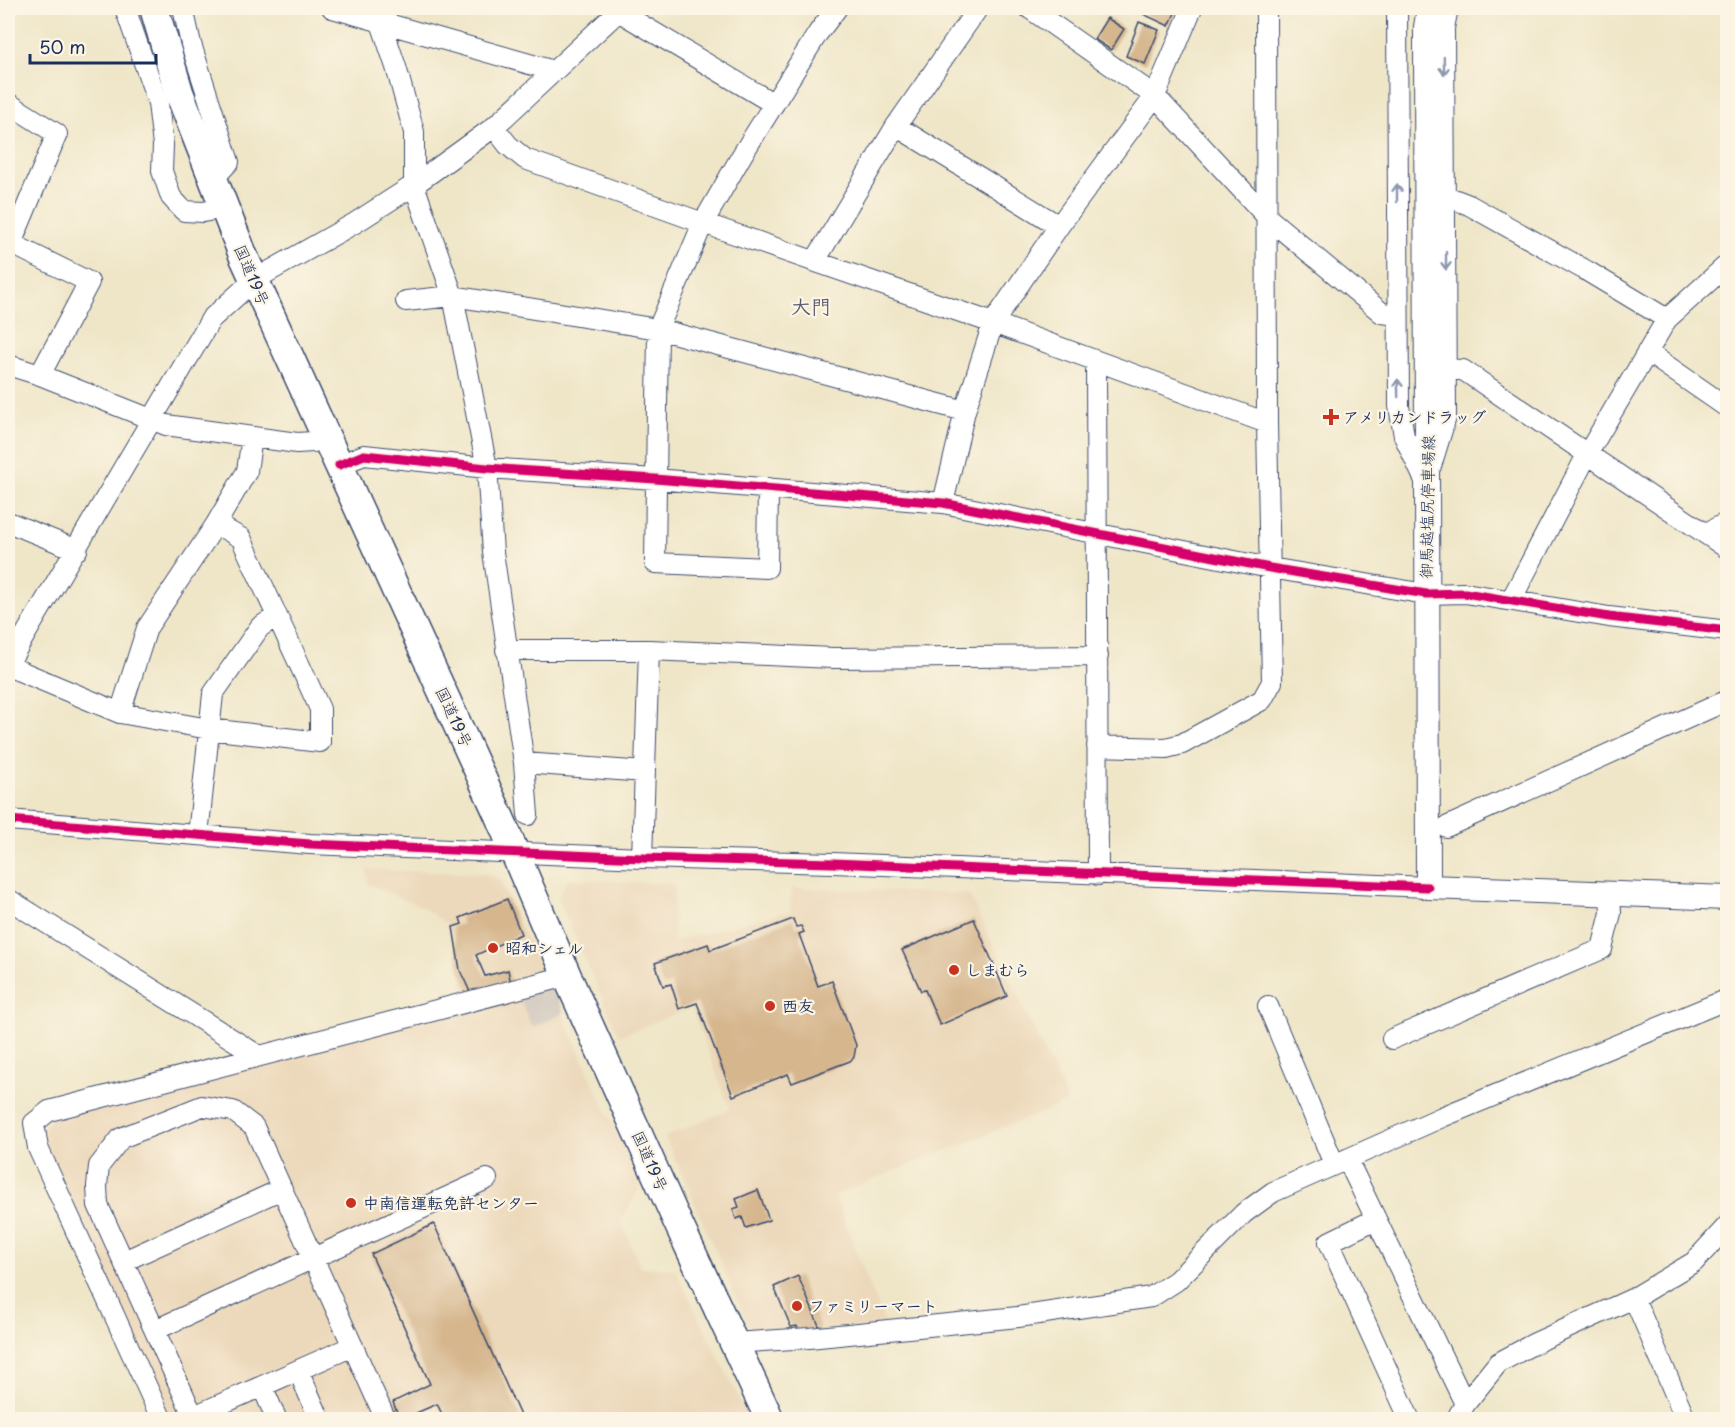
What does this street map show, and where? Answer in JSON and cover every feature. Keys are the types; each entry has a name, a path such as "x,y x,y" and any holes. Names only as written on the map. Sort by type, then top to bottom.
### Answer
{"highway":[{"name":"国道19号","path":"154,8 179,92 254,280 515,852 567,976 678,1223 770,1419"}],"main road":[{"name":"御馬越塩尻停車場線","path":"1428,887 1426,27 1429,8"},
{"path":"1428,887 1728,898"}],"street":[{"path":"125,8 158,103 163,145 162,171 171,197 184,211 202,213 224,208"},
{"path":"183,8 191,44 229,162 213,179"},
{"path":"332,8 378,14 554,71"},
{"path":"216,524 241,538 320,709 320,742 209,729 120,713 8,665 211,319 254,280 355,223 414,185 494,127 624,8 774,104"},
{"path":"768,488 767,568 655,563 658,329 703,223 818,33 837,8"},
{"path":"815,261 896,126 978,8"},
{"path":"1029,8 1155,96 1268,218 1382,313 1398,315"},
{"path":"943,503 965,411 993,323 1059,226 1155,96 1192,8"},
{"path":"1097,746 1166,748 1182,744 1262,700 1272,682 1267,423 1266,8"},
{"path":"1397,8 1399,406 1404,436 1426,483"},
{"path":"1426,483 1446,417 1444,28 1448,8"},
{"path":"378,14 414,132 414,185 453,296 487,468 493,552 524,763 528,815"},
{"path":"8,104 57,134 9,243 89,282 40,375"},
{"path":"896,126 1059,226"},
{"path":"494,127 508,145 525,159 993,323 1267,423"},
{"path":"1446,196 1469,205 1577,265 1667,319"},
{"path":"1511,600 1588,453 1667,319 1728,264"},
{"path":"406,301 453,296 658,329 965,411"},
{"path":"1647,352 1728,408"},
{"path":"1096,362 1098,875"},
{"path":"8,365 40,375 166,425 297,443 313,442 327,437"},
{"path":"1447,369 1463,370 1728,549"},
{"path":"120,713 147,628 216,524 247,471 252,437"},
{"path":"339,465 364,455 487,468 655,479 943,503 1270,568 1426,594 1465,593 1608,617 1728,631"},
{"path":"8,522 77,550"},
{"path":"1706,533 1728,522"},
{"path":"198,835 213,694 261,627 277,616"},
{"path":"506,650 650,650 833,658 1098,656"},
{"path":"642,858 650,650"},
{"path":"1446,827 1728,700"},
{"path":"524,763 645,772"},
{"path":"8,820 310,844 1428,887"},
{"path":"1392,1039 1602,949 1611,914 1610,894"},
{"path":"8,899 259,1056"},
{"path":"162,1419 38,1148 34,1123 49,1111 567,976"},
{"path":"734,1343 809,1338 1018,1317 1151,1297 1176,1281 1244,1213 1273,1192 1442,1117 1728,999"},
{"path":"1268,1006 1341,1161 1376,1219 1460,1412 1498,1363 1535,1343 1634,1298 1694,1262 1728,1225"},
{"path":"353,1346 194,1418 99,1206 97,1186 99,1166 121,1138 202,1106 233,1111 254,1127 314,1259 386,1419"},
{"path":"155,1330 487,1179"},
{"path":"124,1261 282,1189"},
{"path":"1376,1219 1329,1242 1410,1419"},
{"path":"1634,1298 1686,1419"},
{"path":"297,1370 320,1419"},
{"path":"262,1386 277,1419"}],"shaded area":[{"name":"昭和シェル","path":"367,869 485,874 499,879 543,974 467,995 449,926 423,907 368,884"},
{"path":"568,879 674,884 673,942 790,911 791,888 969,894 1068,1102 834,1195 886,1326 754,1337 665,1137 730,1109 691,1008 619,1036 558,898"},
{"name":"中南信運転免許センター","path":"548,986 519,1000 532,1026 562,1014 641,1186 621,1220 640,1267 675,1269 749,1419 169,1419 45,1145 44,1127 54,1115"},
{"path":"553,986 563,1010 562,1014 532,1027 519,999"}],"building":[{"path":"1146,8 1169,8 1176,11 1169,26 1143,14"},
{"path":"1107,18 1124,29 1111,50 1094,39"},
{"path":"1139,22 1159,30 1145,64 1126,56"},
{"path":"507,899 521,934 476,955 485,976 508,970 511,984 471,994 460,970 453,927 462,924 460,918"},
{"name":"西友","path":"793,919 796,927 801,926 804,932 799,934 818,986 832,981 856,1045 854,1057 850,1061 792,1083 788,1074 733,1096 697,1003 679,1009 671,984 663,986 655,963 708,944 710,950"},
{"name":"しまむら","path":"974,919 1007,996 940,1025 925,990 921,991 902,950"},
{"path":"758,1190 769,1220 746,1228 742,1217 736,1219 733,1209 739,1207 736,1199"},
{"path":"434,1224 522,1420 445,1420 437,1404 400,1420 393,1402 430,1384 371,1254"},
{"name":"ファミリーマート","path":"798,1276 820,1328 798,1330 797,1326 791,1327 774,1287"}],"cycle path":[{"path":"339,465 364,455 487,468 655,479 943,503 1270,568 1426,594 1465,593 1609,617 1728,631"},
{"path":"8,820 310,844 1428,887"}],"place":[{"name":"アメリカンドラッグ","path":"1331,417"},
{"name":"昭和シェル","path":"493,948"},
{"name":"しまむら","path":"954,970"},
{"name":"西友","path":"770,1006"},
{"name":"中南信運転免許センター","path":"351,1203"},
{"name":"ファミリーマート","path":"797,1306"}],"district":[{"name":"大門","path":"811,307"}]}
